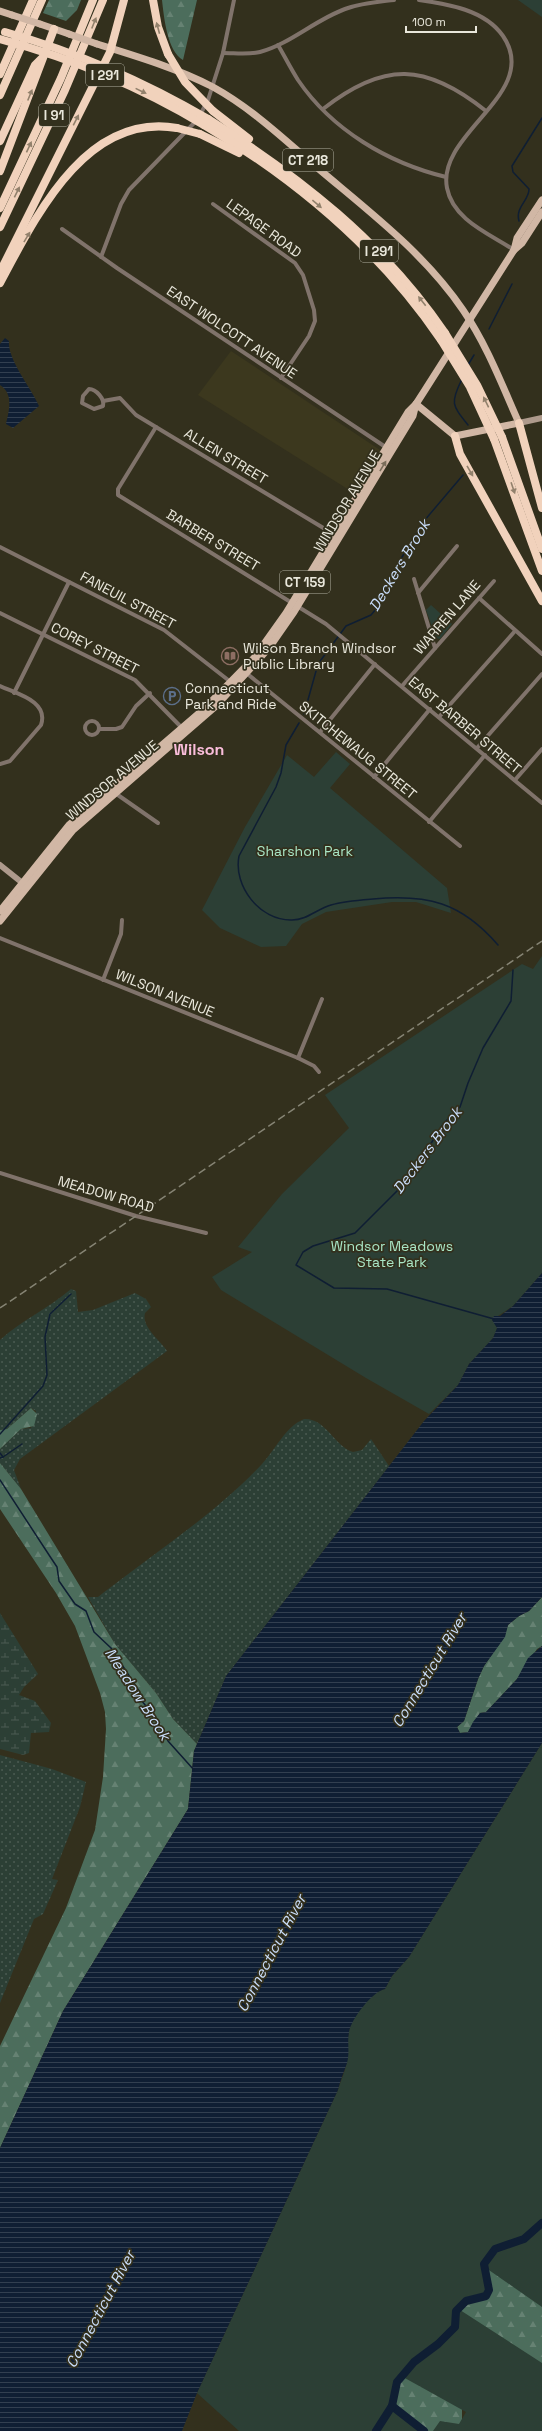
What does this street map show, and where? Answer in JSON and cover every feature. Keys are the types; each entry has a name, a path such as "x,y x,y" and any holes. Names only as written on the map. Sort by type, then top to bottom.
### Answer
{"highway":[{"path":"0,74 32,0"},
{"path":"0,95 42,0"},
{"path":"0,208 61,78 93,0"},
{"name":"I 91","path":"0,227 65,90 103,0"},
{"path":"0,272 112,48 124,0"},
{"path":"153,0 158,27 168,54 185,82 213,111 298,184"},
{"path":"0,141 35,65 41,59 54,29"},
{"name":"I 291","path":"1,33 103,74 206,122 250,154 298,184 372,254 443,336 498,438 542,549"},
{"path":"0,171 41,67 41,59"},
{"path":"0,283 53,194 66,176 90,152 112,137 134,128 153,126 177,128 200,134 237,151 298,184"},
{"path":"520,423 542,508"},
{"path":"455,436 460,454 542,601"},
{"name":"I 291","path":"498,438 542,571"}],"main road":[{"name":"CT 218","path":"0,11 174,70 212,87 254,115 399,238 436,276 469,320"},
{"name":"WINDSOR AVENUE","path":"94,808 115,793 234,685 246,672 295,605 389,450 408,412 416,404 514,250 522,243 538,215 542,200"},
{"path":"416,404 431,415 448,432 455,436 520,423 492,362 469,320"},
{"name":"WINDSOR AVENUE","path":"0,921 2,911 66,837 94,808 184,731"}],"street":[{"path":"101,257 121,204 129,190 196,122 204,108 223,53 234,0"},
{"path":"223,53 246,54 278,45 307,27 345,9 373,2 394,0"},
{"path":"419,0 465,10 492,24 505,39 512,58 510,78 449,162 446,176 450,199 464,218 514,250"},
{"path":"278,45 298,80 323,110 355,137 378,152 426,172 446,176"},
{"path":"323,110 343,94 365,82 395,74 412,74 430,77 452,86 486,111"},
{"name":"LEPAGE ROAD","path":"213,204 295,263 303,275 314,310 314,326 281,378"},
{"name":"EAST WOLCOTT AVENUE","path":"62,229 101,257 389,450"},
{"path":"91,389 103,401 103,406 94,410 86,406 82,400 86,390 91,389"},
{"name":"ALLEN STREET","path":"103,401 120,398 133,413 337,536"},
{"path":"520,423 542,418"},
{"name":"BARBER STREET","path":"156,427 117,493 295,605"},
{"path":"418,592 457,546"},
{"name":"FANEUIL STREET","path":"0,547 168,632 234,685"},
{"path":"414,579 435,648"},
{"name":"WARREN LANE","path":"402,686 494,581"},
{"path":"14,693 69,582"},
{"path":"479,598 542,654"},
{"name":"EAST BARBER STREET","path":"295,605 343,637 542,803"},
{"name":"COREY STREET","path":"0,612 135,680 150,693 184,731"},
{"path":"439,717 515,630"},
{"path":"320,732 375,664"},
{"name":"SKITCHEWAUG STREET","path":"246,672 460,846"},
{"path":"477,748 542,674"},
{"path":"0,686 37,704 42,711 43,719 41,724 10,761 0,764"},
{"path":"99,729 116,729 122,727 136,706 150,693"},
{"path":"374,777 430,709"},
{"path":"515,780 542,749"},
{"path":"429,822 485,755"},
{"path":"115,793 158,823"},
{"path":"0,865 25,884"},
{"path":"103,980 121,934 122,920"},
{"name":"WILSON AVENUE","path":"0,938 298,1058 314,1066 319,1072"},
{"path":"298,1058 322,999"},
{"name":"MEADOW ROAD","path":"0,1173 141,1218 206,1233"}],"shaded area":[{"path":"231,351 380,450 354,493 198,395"}],"green space":[{"path":"49,0 81,0 77,10 66,21 43,13"},
{"path":"162,0 197,0 183,60 178,56 170,42 165,24"},
{"path":"518,0 542,0 542,17"},
{"path":"431,605 452,624 440,639 436,638 426,610"},
{"name":"Sharshon Park","path":"336,752 350,764 330,788 447,888 451,913 416,902 392,902 326,912 302,924 286,946 261,947 220,928 202,910 245,827 287,755 314,777"},
{"name":"Windsor Meadows State Park","path":"542,956 542,1273 513,1306 492,1320 496,1323 497,1329 493,1338 469,1364 458,1385 429,1414 366,1378 221,1290 212,1277 252,1252 238,1247 282,1194 349,1128 325,1095 522,964 533,969"},
{"path":"71,1289 76,1291 78,1312 93,1310 135,1293 146,1299 151,1307 145,1313 146,1323 152,1334 167,1351 20,1459 14,1470 21,1489 0,1463 0,1449 21,1429 31,1428 36,1411 31,1408 7,1429 0,1430 0,1340 17,1326"},
{"path":"31,1408 37,1414 34,1426 21,1429 0,1449 0,1430 7,1429"},
{"path":"304,1419 312,1420 324,1427 340,1444 353,1452 362,1450 371,1439 389,1466 226,1676 197,1744 173,1719 156,1693 115,1644 88,1597 98,1597 205,1516 262,1464 291,1427"},
{"path":"0,1463 21,1489 115,1644 156,1693 173,1719 197,1744 194,1751 188,1809 63,2011 0,2148 0,2046 66,1908 95,1830 103,1777 106,1729 105,1712 100,1693 75,1626 56,1593 0,1509"},
{"path":"542,1597 542,1646 537,1649 517,1679 486,1712 480,1713 468,1732 460,1733 457,1727 464,1721 478,1679 484,1666 504,1637 508,1625 519,1616 529,1611"},
{"path":"0,1613 38,1674 24,1687 19,1695 35,1701 51,1723 49,1732 31,1733 29,1753 23,1755 0,1749"},
{"path":"542,1743 542,2307 486,2268 486,2292 460,2310 542,2363 542,2431 433,2431 440,2421 459,2424 466,2412 403,2377 395,2389 390,2410 401,2415 420,2431 239,2431 197,2393 338,2090 345,2071 349,2032 354,2019 362,2006 368,2000 385,1989 392,1976 409,1957"},
{"path":"0,1755 52,1769 86,1782 80,1807 52,1879 58,1880 43,1914 34,1919 0,2003"},
{"path":"542,2196 542,2395 462,2408 462,2423 468,2431 360,2431 378,2402"}],"water":[{"path":"5,338 9,341 9,348 16,365 39,406 13,428 6,424 9,398 7,393 0,385 0,344"},
{"name":"Connecticut River","path":"542,1273 542,1597 529,1611 519,1616 508,1625 505,1637 484,1666 478,1679 464,1721 457,1727 460,1733 468,1732 480,1713 486,1712 517,1679 528,1658 542,1646 542,1743 409,1957 392,1976 385,1989 380,1991 363,2006 354,2020 349,2032 348,2059 338,2090 197,2393 182,2431 0,2431 0,2148 63,2011 188,1809 194,1751 226,1676 424,1421 458,1385 469,1364 493,1338 497,1328 492,1320 494,1316 500,1316 513,1306"}],"waterway":[{"name":"Deckers Brook","path":"519,221 518,216 520,208 527,197 529,189 513,172 512,166 542,118"},
{"name":"Deckers Brook","path":"489,329 512,284"},
{"name":"Deckers Brook","path":"468,365 474,355"},
{"name":"Deckers Brook","path":"462,379 454,399 454,404 468,425"},
{"name":"Deckers Brook","path":"304,714 318,664 346,626 371,615 376,609 399,562 424,521 463,475"},
{"name":"Deckers Brook","path":"299,723 286,745 281,773 276,787 239,856 238,867 240,879 251,900 269,915 280,919 292,920 297,920 331,905 347,902 392,898 427,900 456,910 484,930 498,945"},
{"name":"Deckers Brook","path":"494,1319 387,1289 334,1288 296,1265 303,1252 313,1246 355,1233 407,1181 444,1123 460,1107 468,1083 483,1048 511,1001 513,970"},
{"path":"0,1434 43,1386 47,1375 45,1337 50,1314 71,1294"},
{"path":"3,1457 22,1444"},
{"path":"0,1453 3,1457 0,1458"},
{"name":"Meadow Brook","path":"0,1480 57,1567 59,1581 75,1604 86,1611 94,1632 111,1648 139,1691 141,1700 156,1718 168,1741 194,1770"},
{"path":"376,2431 392,2406 397,2382 414,2362 438,2344 455,2327 456,2311 466,2301 486,2296 489,2290 484,2264 495,2249 524,2239 542,2223"},
{"path":"392,2406 424,2431"}],"railway":[{"path":"0,1308 542,941"}],"place":[{"name":"Wilson Branch Windsor Public Library","path":"230,656"},
{"name":"Connecticut Park and Ride","path":"172,696"}],"district":[{"name":"Wilson","path":"199,749"}]}
